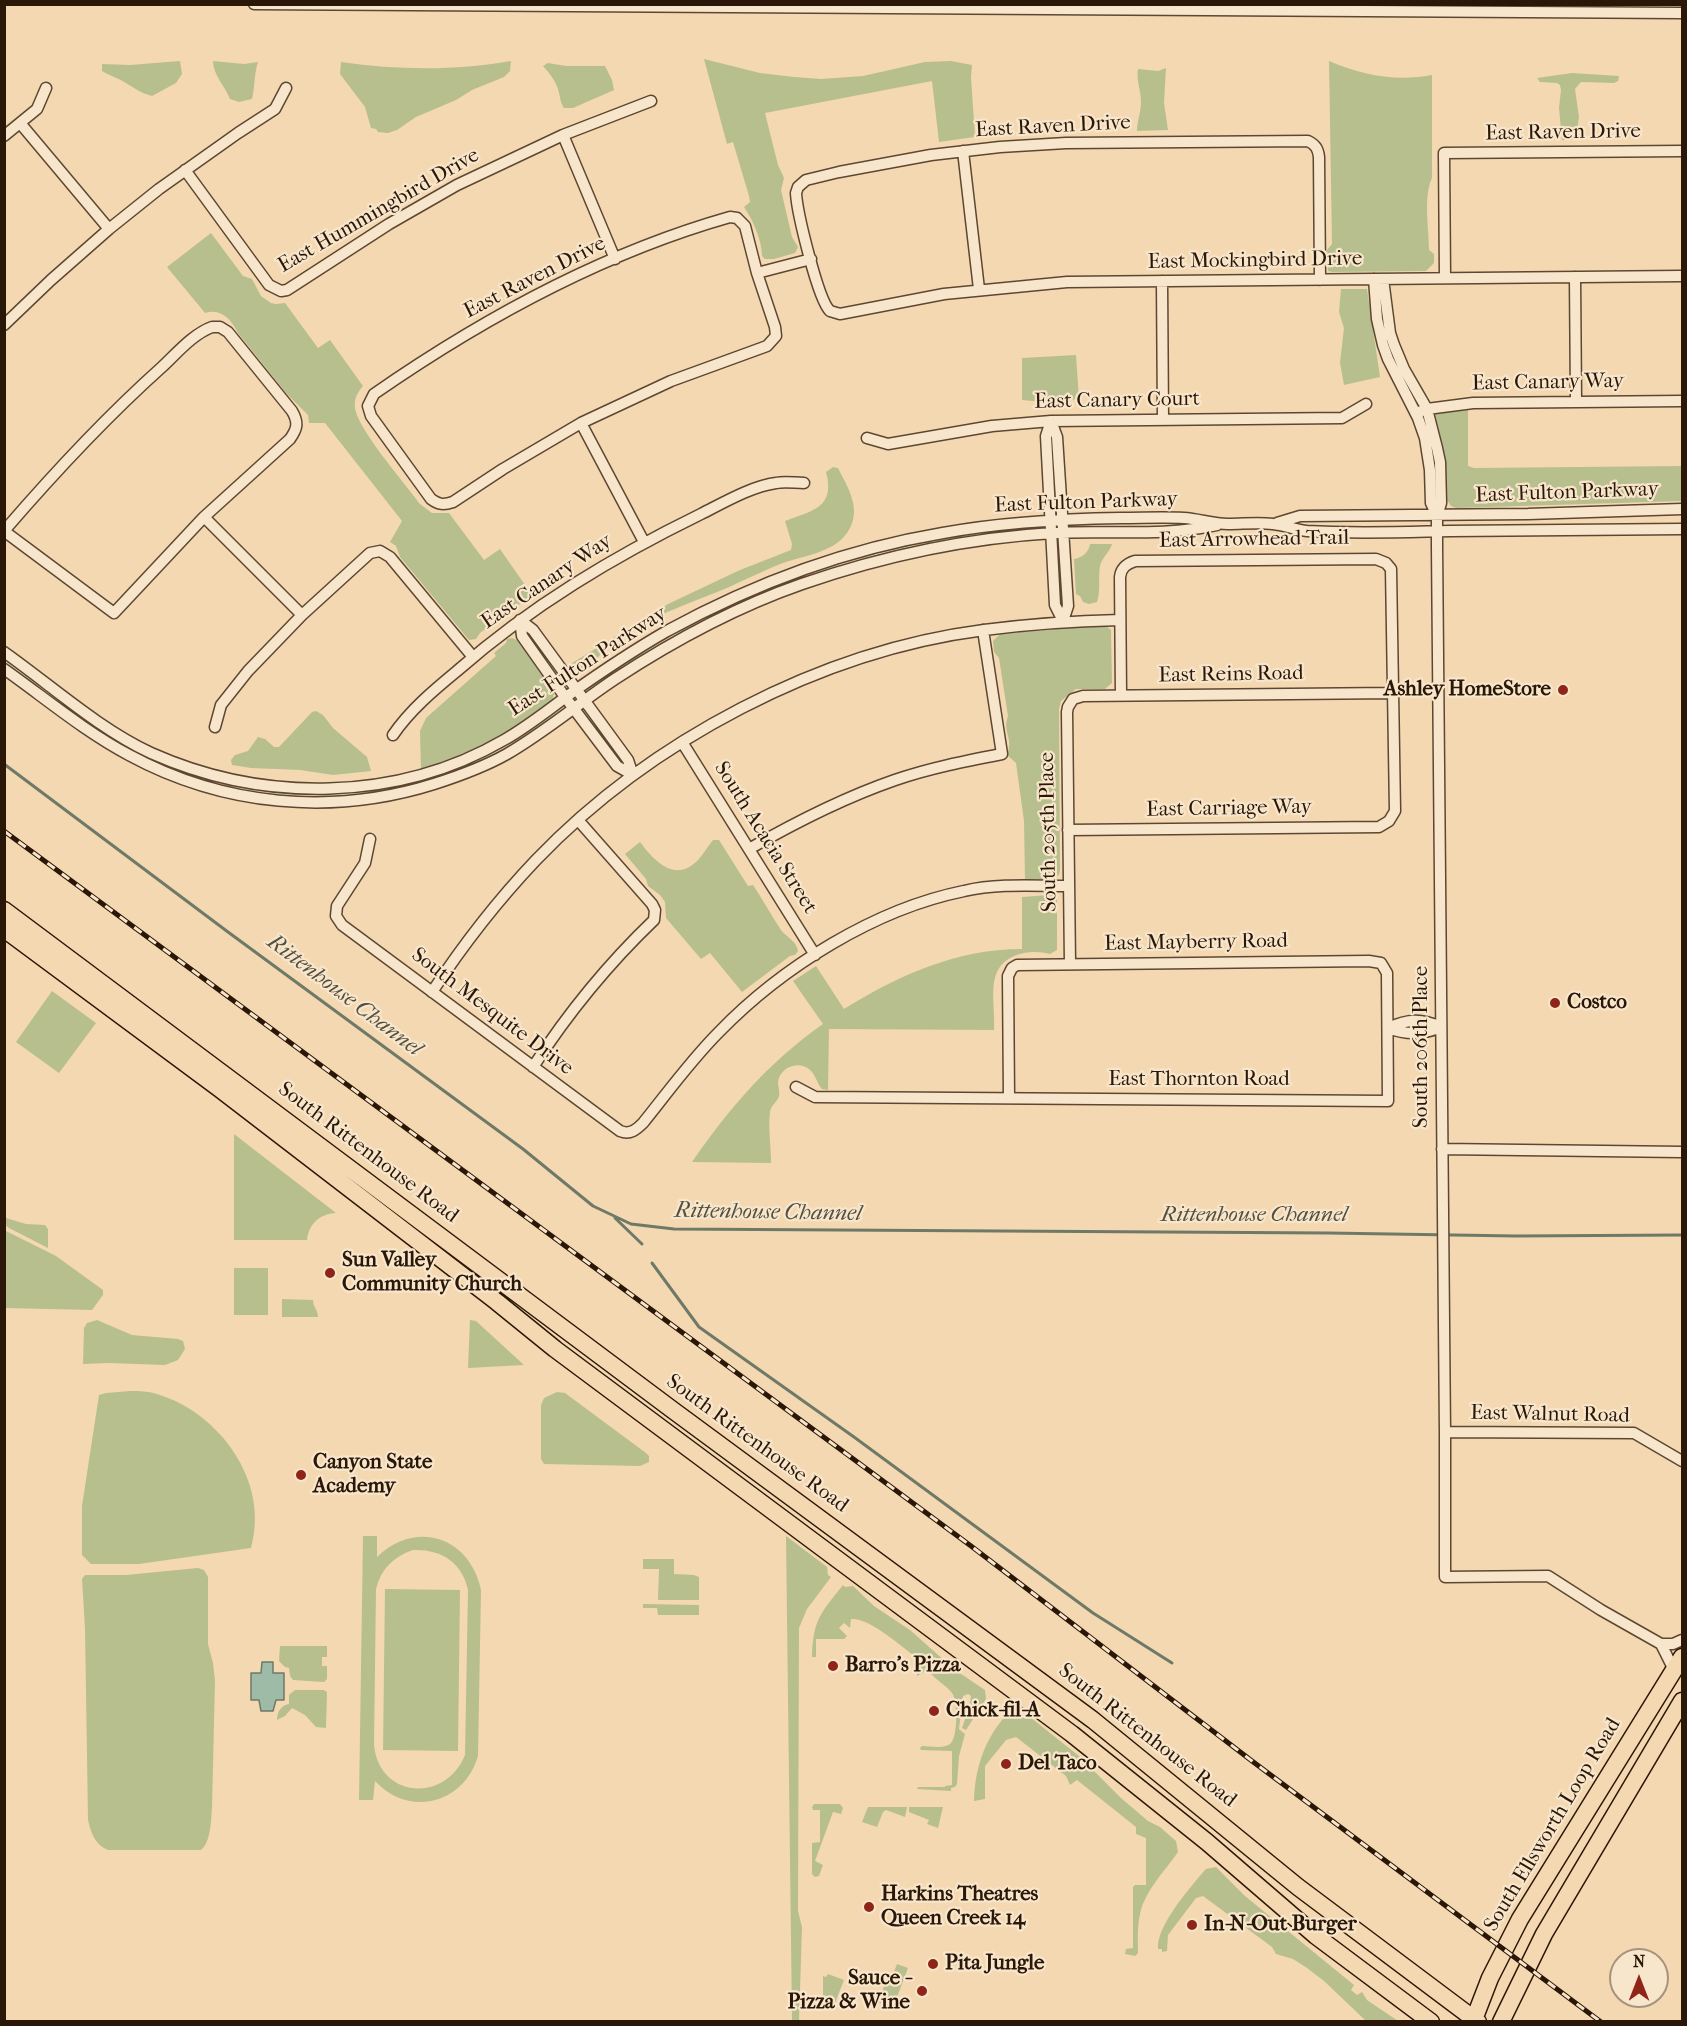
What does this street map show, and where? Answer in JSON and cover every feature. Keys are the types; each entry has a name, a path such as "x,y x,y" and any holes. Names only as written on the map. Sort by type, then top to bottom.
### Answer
{"main road":[{"name":"South Rittenhouse Road","path":"4,910 39,945 220,1089 497,1302 558,1352 1009,1686 1207,1842 1316,1936 1431,2022"},
{"name":"South Rittenhouse Road","path":"4,930 39,945 1093,1720 1307,1894 1475,2020"},
{"path":"558,1352 571,1334"},
{"path":"849,1567 857,1563 865,1564 904,1591 921,1593"},
{"name":"South Ellsworth Loop Road","path":"1475,2020 1490,1978 1520,1919 1678,1663"},
{"path":"1009,1686 1029,1683 1073,1716 1093,1720"},
{"path":"1501,2022 1544,1934 1683,1701"},
{"path":"1207,1842 1222,1824"}],"street":[{"path":"254,4 1683,14"},
{"path":"4,136 37,109 46,88"},
{"path":"4,325 109,229 185,170 275,109 286,88"},
{"name":"East Hummingbird Drive","path":"185,170 269,285 281,291 291,288 356,244 423,204 492,168 563,135 651,101"},
{"path":"20,123 109,229"},
{"path":"563,135 615,259"},
{"name":"East Raven Drive","path":"811,259 797,198 798,187 806,180 839,172 963,151 1066,143 1303,141 1314,145 1318,150 1319,158 1320,280"},
{"path":"963,151 979,289"},
{"name":"East Raven Drive","path":"1445,278 1444,153 1683,151"},
{"name":"East Raven Drive","path":"581,423 445,505 431,499 371,416 368,406 374,394 463,336 521,303 615,259 722,219 737,218 745,226 757,273"},
{"path":"804,483 776,483 746,493 644,542 581,423 672,381 767,346 774,340 776,331 757,273 811,259"},
{"name":"East Mockingbird Drive","path":"811,259 823,302 830,311 840,314 910,299 979,289 1066,282 1683,276"},
{"path":"1575,277 1576,402"},
{"name":"South 206th Place","path":"1378,279 1377,319 1383,345 1388,359 1421,411 1428,454 1431,503 1437,516 1445,1577 1548,1576 1609,1615 1661,1644"},
{"path":"1161,281 1163,420"},
{"path":"220,327 228,332 292,411 296,418 297,428 290,439 204,517 114,613 4,531 58,469 146,381 206,329 220,327"},
{"name":"East Canary Way","path":"1421,411 1473,403 1683,401"},
{"name":"East Canary Court","path":"867,438 888,444 992,426 1051,421 1342,417 1366,404"},
{"path":"1051,421 1057,436 1068,606 1063,621"},
{"path":"1051,421 1046,436 1055,605 1063,621"},
{"name":"East Fulton Parkway","path":"1274,524 1300,516 1437,516 1683,509"},
{"path":"204,517 302,615"},
{"name":"East Fulton Parkway","path":"4,652 88,714 149,752 204,773 271,787 300,789 360,787 434,771 502,741 565,697 668,631 759,586 866,550 938,533 1062,519 1185,518 1223,524 1274,524 1302,530 1683,529"},
{"name":"East Fulton Parkway","path":"4,669 99,737 154,768 183,780 218,791 284,802 350,801 376,798 412,791 452,779 506,754 673,644 736,612 800,585 882,559 993,538 1051,533 1188,531 1223,524"},
{"name":"East Canary Way","path":"473,657 520,620 593,571 644,542"},
{"path":"215,728 221,705 248,671 302,615 370,554 380,551 390,557 473,657 415,709 393,735"},
{"name":"East Arrowhead Trail","path":"1120,620 1120,577 1123,568 1135,561 1376,559 1386,562 1392,574 1393,693"},
{"path":"520,620 533,630 628,759 633,775"},
{"path":"520,620 522,636 565,697 616,765 633,775"},
{"path":"432,992 464,945 501,898 578,820 633,775 682,742 778,691 827,671 888,651 983,630 1063,621 1120,620 1121,695"},
{"path":"748,849 796,821 896,779 949,764 1002,754 983,630"},
{"name":"East Reins Road","path":"1071,701 1083,696 1121,695 1393,693"},
{"name":"East Carriage Way","path":"1068,830 1379,827 1389,821 1395,811 1393,693"},
{"name":"South 205th Place","path":"1070,964 1067,712 1071,701"},
{"name":"South Acacia Street","path":"682,742 815,955"},
{"path":"532,1067 560,1025 591,986 625,948 654,921 655,910 652,904 578,820"},
{"name":"South Mesquite Drive","path":"370,839 365,863 337,906 336,916 342,925 620,1131 628,1133 636,1130 686,1067 719,1031 762,993 815,955"},
{"path":"815,955 861,929 940,897 966,890 992,887 1069,886"},
{"name":"East Mayberry Road","path":"1008,1098 1007,980 1012,968 1023,964 1357,961 1381,963 1387,973 1388,1028"},
{"path":"1388,1028 1404,1020 1428,1021 1441,1027"},
{"name":"East Thornton Road","path":"796,1087 815,1097 1388,1101 1388,1028"},
{"path":"1442,1149 1683,1152"},
{"name":"East Walnut Road","path":"1445,1432 1634,1433 1683,1461"},
{"path":"1661,1644 1673,1644 1683,1640"},
{"path":"1661,1644 1678,1663"}],"green space":[{"path":"704,59 760,73 821,79 863,76 925,62 951,61 972,65 975,137 939,142 932,81 765,113 778,165 784,178 781,190 792,237 798,247 795,253 765,259 762,256 751,218 744,207 750,202 749,196 733,142 727,144"},
{"path":"180,61 182,74 176,83 152,96 102,71 102,64 130,65"},
{"path":"213,61 244,64 258,62 252,99 239,102 230,99 217,76"},
{"path":"511,61 510,71 504,77 416,117 397,130 388,133 378,132 371,128 365,107 340,74 341,62 384,67 426,68"},
{"path":"1329,61 1379,76 1405,78 1432,75 1432,178 1429,186 1427,213 1429,250 1434,254 1434,263 1426,271 1328,271 1327,250 1332,244"},
{"path":"548,63 566,66 605,66 614,90 573,108 564,108 555,82 543,66"},
{"path":"1166,68 1164,103 1168,130 1137,131 1141,102 1138,69 1158,71"},
{"path":"1572,73 1619,76 1618,81 1614,83 1581,82 1575,89 1579,117 1576,140 1562,140 1559,108 1560,85 1540,82 1537,78"},
{"path":"211,233 243,276 252,279 261,296 271,303 285,303 318,348 330,340 363,386 356,396 355,408 364,429 420,504 432,513 449,513 484,560 500,549 532,595 480,633 476,639 469,640 400,557 396,546 390,542 402,521 325,423 309,423 308,415 286,393 229,319 221,313 205,313 167,267"},
{"path":"1341,289 1367,289 1380,377 1344,385 1340,363 1344,328 1339,312"},
{"path":"1076,355 1079,399 1044,402 1022,400 1022,358"},
{"path":"1468,409 1468,466 1474,468 1682,466 1682,501 1456,508 1451,506 1447,500 1444,454 1433,413"},
{"path":"833,467 838,468 849,489 854,512 850,528 845,536 830,548 783,563 643,624 612,644 586,672 579,673 569,665 668,604 740,570 791,550 792,544 785,521 812,511 824,501 828,484 826,472"},
{"path":"1090,544 1112,544 1100,566 1097,602 1089,604 1083,602 1076,594 1074,559 1085,554"},
{"path":"1106,626 1111,630 1112,683 1105,689 1076,689 1061,701 1059,709 1059,875 1051,879 1025,879 1024,821 1016,763 1007,755 1009,749 1006,727 1008,716 999,658 994,652 993,641 1000,634"},
{"path":"512,638 521,642 554,688 552,700 523,723 495,739 421,769 420,731 426,718 496,656 494,653 506,643 507,639"},
{"path":"316,711 367,757 371,771 333,775 232,765 231,760 235,755 248,751 258,737 265,739 274,747 279,747 312,712"},
{"path":"713,840 719,840 748,886 753,885 781,930 798,951 742,992 710,953 701,959 666,918 665,902 648,886 646,879 625,854 640,842 659,863 674,870 682,870 699,859"},
{"path":"1054,895 1057,899 1057,950 1050,954 1032,952 1018,954 998,969 994,987 994,1030 829,1029 828,1090 822,1089 812,1072 806,1067 796,1065 786,1069 779,1077 779,1096 770,1112 771,1163 692,1162 736,1104 767,1070 823,1024 793,981 816,966 844,1009 886,985 929,966 975,954 1022,949 1022,897"},
{"path":"52,991 96,1023 59,1073 16,1042"},
{"path":"234,1134 336,1213 325,1215 316,1221 310,1229 307,1240 234,1240"},
{"path":"6,1218 26,1224 45,1225 48,1229 48,1248 9,1228 5,1225"},
{"path":"4,1230 56,1256 103,1290 103,1295 92,1310 5,1308"},
{"path":"234,1268 268,1268 268,1315 234,1315"},
{"path":"282,1299 313,1300 318,1317 282,1317"},
{"path":"97,1320 132,1335 178,1339 183,1341 185,1349 178,1360 165,1365 83,1364 84,1328 87,1323"},
{"path":"470,1320 476,1321 524,1365 468,1368"},
{"path":"130,1391 154,1393 180,1403 201,1417 235,1453 246,1475 253,1499 255,1523 251,1548 139,1564 91,1564 82,1555 82,1506 99,1395"},
{"path":"557,1392 565,1393 646,1453 649,1456 649,1462 640,1466 544,1464 541,1459 541,1405 544,1398"},
{"path":"363,1536 377,1536 377,1557 392,1545 408,1539 424,1537 440,1539 454,1546 466,1557 475,1572 481,1590 478,1756 471,1772 461,1785 448,1795 419,1802 403,1799 389,1793 375,1781 373,1800 359,1800","holes":["413,1550 423,1550 449,1559 461,1572 468,1590 465,1755 456,1771 443,1782 429,1787 414,1788 400,1784 388,1776 379,1763 374,1745 376,1589 381,1575 394,1560"]},
{"path":"786,1536 827,1567 828,1575 831,1577 807,1609 799,1628 798,1911 802,1927 799,2022 792,2021"},
{"path":"643,1559 674,1559 674,1574 699,1577 699,1600 658,1600 659,1569 643,1569"},
{"path":"198,1568 204,1570 208,1577 208,1644 215,1681 212,1808 209,1836 201,1850 108,1850 94,1838 88,1820 82,1579 85,1575 126,1575"},
{"path":"843,1585 853,1586 874,1606 910,1630 955,1670 985,1690 986,1699 966,1730 962,1728 968,1710 973,1706 970,1703 971,1696 968,1694 963,1696 959,1729 965,1734 959,1756 957,1784 951,1788 951,1791 917,1789 918,1787 952,1785 952,1751 921,1750 920,1748 950,1744 955,1735 956,1719 952,1693 928,1670 917,1676 917,1658 876,1628 851,1619 850,1628 844,1623 839,1628 847,1636 844,1639 816,1639 816,1657 812,1657 816,1625"},
{"path":"385,1589 460,1590 458,1751 383,1750"},
{"path":"643,1604 699,1605 699,1615 658,1615 657,1608 643,1608"},
{"path":"280,1646 327,1646 327,1657 322,1657 322,1666 327,1666 327,1679 324,1682 293,1680 289,1668 279,1661"},
{"path":"295,1690 324,1690 327,1692 326,1728 316,1727 305,1715 292,1708 285,1716 277,1720 280,1709 289,1704 289,1695"},
{"path":"1011,1710 1013,1712 1022,1711 1024,1718 1027,1715 1030,1717 1079,1756 1148,1821 1160,1827 1176,1841 1178,1852 1142,1906 1138,1924 1138,1953 1135,1956 1125,1954 1126,1949 1133,1948 1133,1887 1146,1885 1146,1838 1136,1834 1136,1827 1077,1780 1070,1785 1066,1776 1016,1737 1006,1740 985,1766 985,1799 974,1801 977,1776 984,1752 995,1730"},
{"path":"814,1804 840,1804 843,1808 841,1814 833,1812 815,1861 823,1865 819,1876 815,1877 812,1874 812,1843 820,1842 820,1810 813,1810"},
{"path":"868,1807 907,1807 905,1817 886,1810 883,1812 877,1827 862,1822"},
{"path":"909,1807 943,1807 938,1828 927,1824 929,1820 909,1812"},
{"path":"1216,1867 1245,1896 1354,1985 1351,1990 1357,1995 1362,1992 1367,2000 1398,2021 1366,2021 1324,1981 1293,1959 1276,1954 1272,1947 1203,1896 1196,1898 1168,1935 1167,1951 1162,1952 1162,1949 1158,1949 1162,1930 1175,1908 1206,1869"},
{"path":"897,1964 908,1968 897,1997 887,1997 886,2003 878,2003 886,1981 890,1982"},
{"path":"828,1974 844,1980 833,2008 823,2008 823,1976 826,1977"}],"shaded area":[{"path":"262,1662 273,1662 273,1673 284,1673 284,1700 276,1700 273,1711 261,1711 259,1700 251,1700 251,1673 261,1673"}],"waterway":[{"name":"Rittenhouse Channel","path":"4,764 523,1149 593,1206 631,1224 674,1229 1516,1236 1682,1235"},
{"path":"615,1218 642,1244"},
{"path":"652,1263 699,1327 854,1437 1093,1613 1172,1663"}],"railway":[{"path":"4,831 971,1546 1252,1761 1601,2022"}],"place":[{"name":"Ashley HomeStore","path":"1563,690"},
{"name":"Costco","path":"1555,1003"},
{"name":"Sun Valley Community Church","path":"330,1273"},
{"name":"Canyon State Academy","path":"301,1475"},
{"name":"Barro's Pizza","path":"833,1666"},
{"name":"Chick-fil-A","path":"934,1711"},
{"name":"Del Taco","path":"1006,1764"},
{"name":"Harkins Theatres Queen Creek 14","path":"869,1907"},
{"name":"In-N-Out Burger","path":"1192,1925"},
{"name":"Pita Jungle","path":"933,1964"},
{"name":"Sauce - Pizza & Wine","path":"922,1991"}]}
